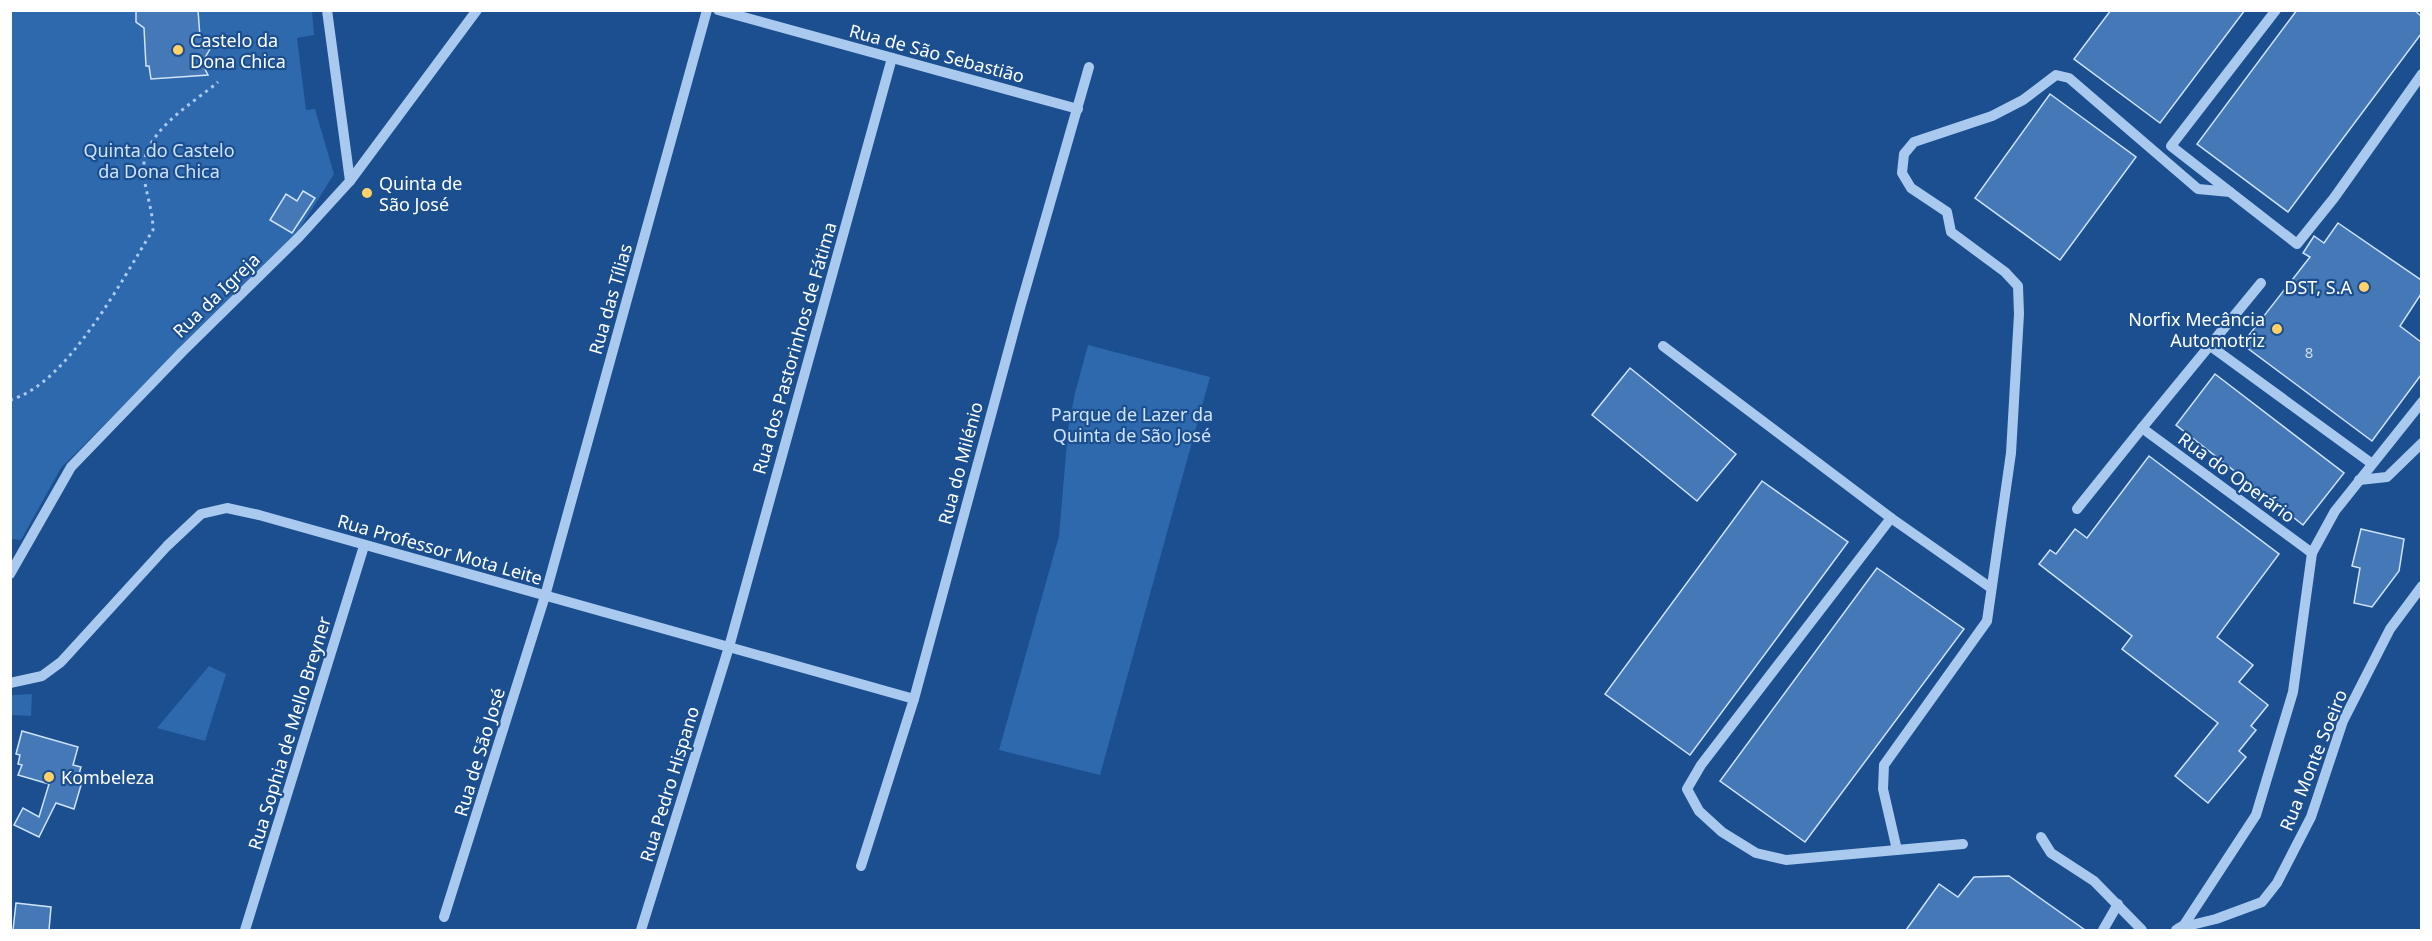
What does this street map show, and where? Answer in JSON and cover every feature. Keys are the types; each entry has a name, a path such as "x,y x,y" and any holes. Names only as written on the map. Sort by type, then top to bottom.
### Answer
{"street":[{"path":"327,10 350,181"},
{"name":"Rua da Igreja","path":"10,574 71,467 182,352 299,237 350,181 477,10"},
{"name":"Rua das Tílias","path":"544,596 707,10"},
{"name":"Rua de São Sebastião","path":"718,10 1078,109"},
{"path":"2276,10 2171,146 2297,244 2334,198 2421,74"},
{"name":"Rua dos Pastorinhos de Fátima","path":"729,647 892,58"},
{"name":"Rua do Milénio","path":"861,866 914,699 1020,308 1089,67"},
{"path":"1897,850 1883,789 1884,765 1978,636 1986,621 2011,453 2019,314 2018,286 2005,272 1951,232 1947,212 1911,188 1902,172 1904,154 1914,142 1992,116 2023,100 2056,75 2069,78 2198,189 2230,192"},
{"path":"2077,509 2261,283"},
{"path":"2209,345 2371,463"},
{"path":"1663,346 1891,518 1991,588"},
{"path":"2177,929 2184,925 2256,815 2293,692 2312,553 2335,511 2421,402"},
{"name":"Rua do Operário","path":"2142,428 2312,553"},
{"path":"2359,480 2387,477 2421,443"},
{"name":"Rua Professor Mota Leite","path":"13,681 42,676 61,662 167,546 201,514 227,508 259,515 914,699"},
{"path":"1891,518 1701,765 1687,789 1699,811 1722,832 1756,853 1786,860 1963,844"},
{"name":"Rua Sophia de Mello Breyner","path":"245,930 364,546"},
{"name":"Rua Monte Soeiro","path":"2177,929 2216,919 2262,902 2277,883 2311,817 2343,721 2390,628 2421,586"},
{"name":"Rua de São José","path":"444,917 544,596"},
{"name":"Rua Pedro Hispano","path":"641,930 729,647"},
{"path":"2041,837 2051,854 2094,881 2142,930"},
{"path":"2103,930 2118,904"}],"path":[{"path":"10,400 22,397 49,377 90,331 153,230 153,214 144,174 144,157 158,133 218,82"}],"green space":[{"name":"Quinta do Castelo da Dona Chica","path":"10,11 312,11 314,35 297,38 306,110 315,109 334,174 299,230 61,468 21,540 10,539"},
{"name":"Parque de Lazer da Quinta de São José","path":"1088,345 1210,377 1100,775 999,750 1059,536 1068,430"},
{"path":"209,666 226,674 205,741 157,728"},
{"path":"32,694 31,716 11,715 11,695"}],"building":[{"name":"Castelo da Dona Chica","path":"136,10 198,10 200,37 208,43 210,49 202,63 208,75 151,79 149,66 146,66 144,28 136,22"},
{"path":"2111,10 2245,10 2160,123 2074,59"},
{"path":"2297,10 2414,10 2421,16 2421,34 2288,212 2197,144"},
{"path":"2050,94 2136,157 2060,260 1975,198"},
{"path":"303,191 315,198 292,233 270,220 286,194 297,201"},
{"path":"2338,223 2421,280 2421,294 2400,326 2421,342 2421,375 2372,441 2242,344 2310,257 2303,253 2314,236 2324,243"},
{"path":"1630,368 1736,454 1697,501 1592,415"},
{"path":"2215,374 2344,473 2303,525 2176,425"},
{"path":"2149,456 2279,554 2217,637 2253,665 2239,682 2268,705 2251,726 2256,730 2239,751 2246,757 2208,803 2175,776 2218,723 2122,649 2132,636 2039,564 2050,550 2056,554 2075,529 2087,538"},
{"path":"1762,481 1848,542 1690,755 1605,694"},
{"path":"2361,529 2404,539 2399,571 2372,607 2354,603 2360,568 2352,566"},
{"path":"1877,568 1964,629 1805,842 1720,781"},
{"path":"22,731 78,747 73,765 81,767 79,774 84,775 74,809 56,803 39,837 14,825 23,808 39,817 49,784 18,775 22,765 18,764 20,755 16,754"},
{"path":"2009,876 2085,930 1906,930 1939,884 1958,897 1974,877"},
{"path":"16,903 51,907 49,930 13,930"}],"place":[{"name":"Castelo da Dona Chica","path":"178,50"},
{"name":"Quinta de São José","path":"367,193"},
{"name":"DST, S.A","path":"2364,287"},
{"name":"Norfix Mecância Automotriz","path":"2277,329"},
{"name":"Kombeleza","path":"49,777"}]}
